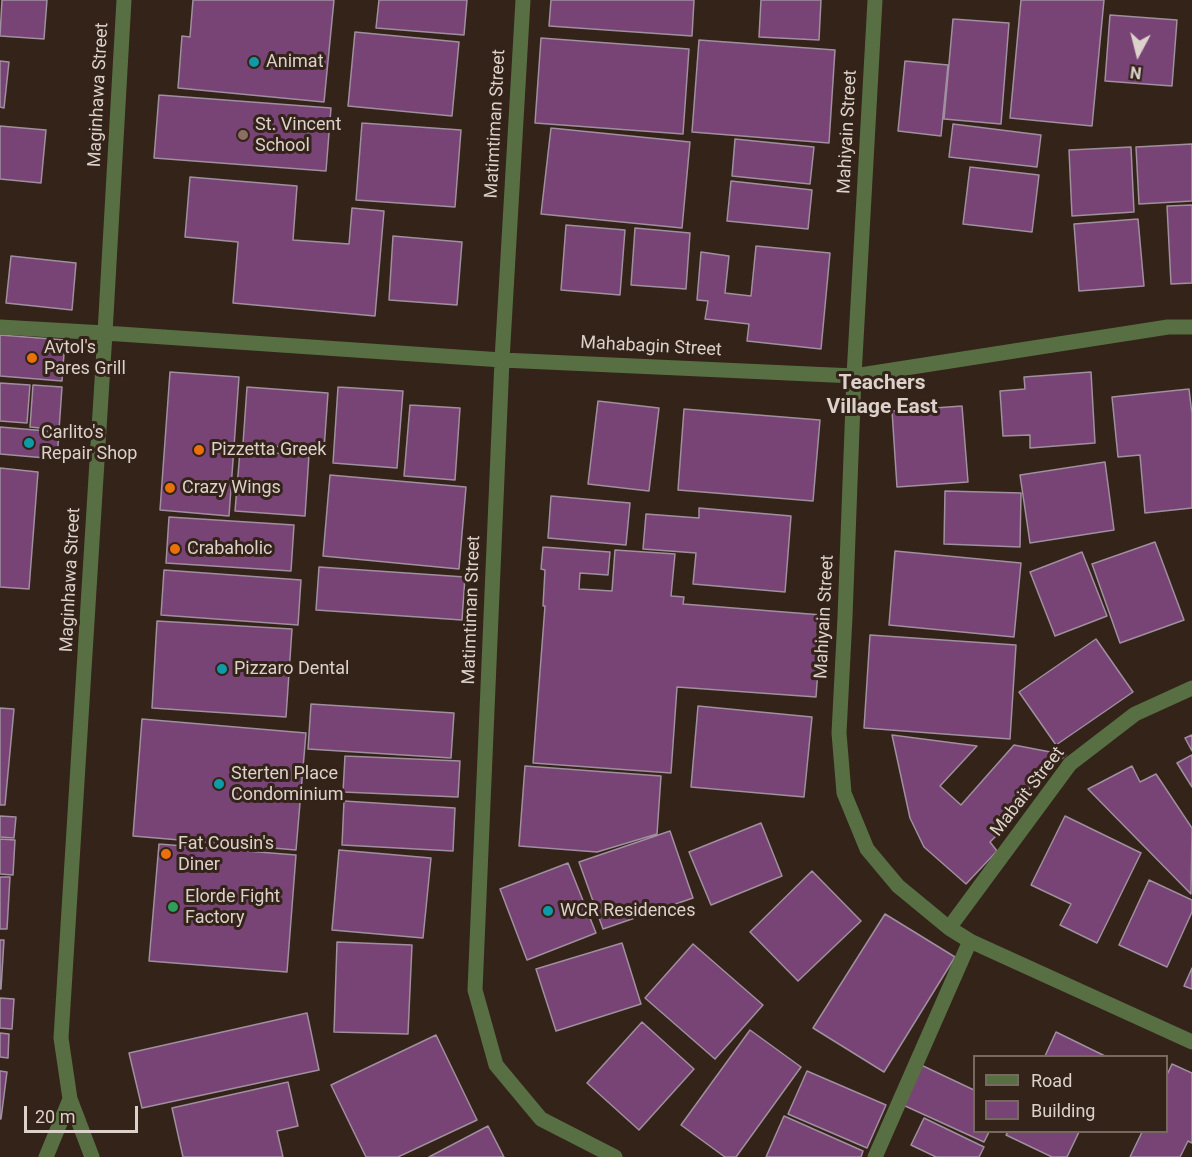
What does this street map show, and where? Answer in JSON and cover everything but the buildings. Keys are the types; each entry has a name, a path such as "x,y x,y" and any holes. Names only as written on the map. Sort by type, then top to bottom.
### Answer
{"street":[{"name":"Maginhawa Street","path":"92,1157 70,1099 61,1038 124,0"},
{"name":"Matimtiman Street","path":"523,0 502,360 475,990 496,1065 541,1119 615,1157"},
{"name":"Mahiyain Street","path":"875,0 854,376 838,733 844,794 867,849 898,886 949,928 970,941 1192,1042"},
{"name":"Mahabagin Street","path":"0,327 502,360 854,376 1168,327 1192,327"},
{"name":"Mabait Street","path":"949,928 1070,764 1135,714 1192,688"},
{"path":"875,1157 970,941"},
{"path":"46,1157 70,1099"}],"place":[{"name":"Animat","path":"254,62"},
{"name":"St. Vincent School","path":"243,135"},
{"name":"Avtol's Pares Grill","path":"32,358"},
{"name":"Carlito's Repair Shop","path":"29,443"},
{"name":"Pizzetta Greek","path":"199,450"},
{"name":"Crazy Wings","path":"170,488"},
{"name":"Crabaholic","path":"175,549"},
{"name":"Pizzaro Dental","path":"222,669"},
{"name":"Sterten Place Condominium","path":"219,784"},
{"name":"Fat Cousin's Diner","path":"166,854"},
{"name":"Elorde Fight Factory","path":"173,907"},
{"name":"WCR Residences","path":"548,911"}],"district":[{"name":"Teachers Village East","path":"882,396"}]}
